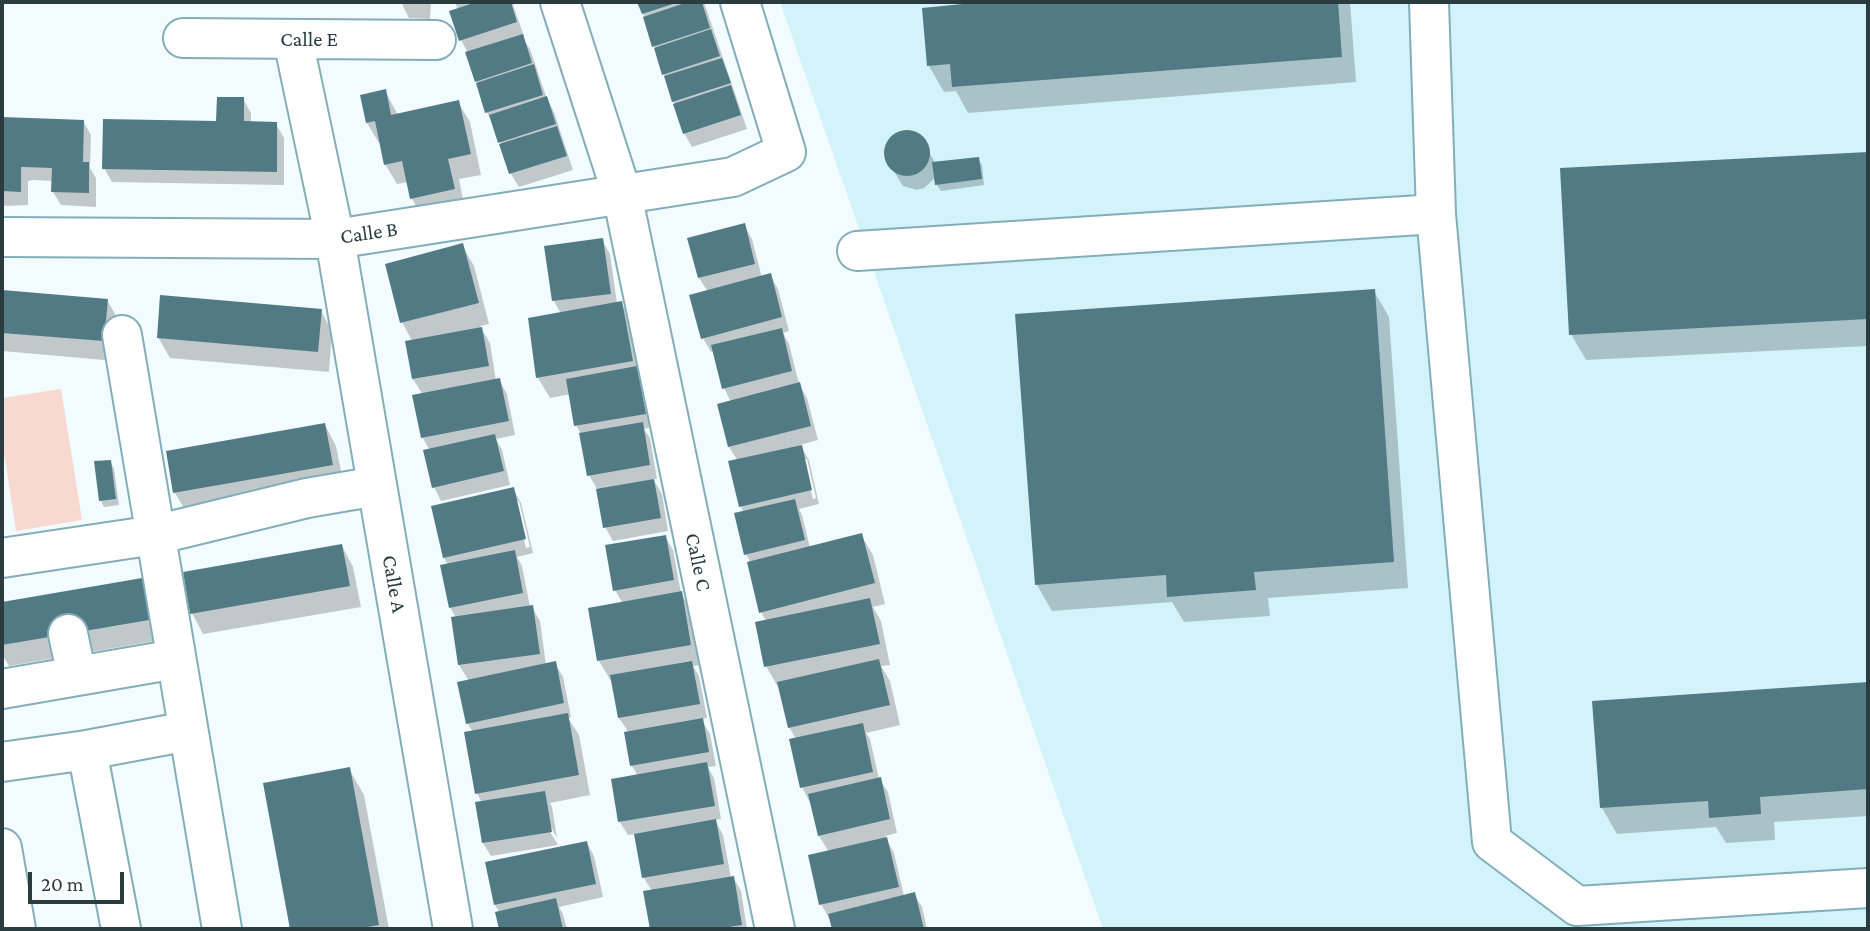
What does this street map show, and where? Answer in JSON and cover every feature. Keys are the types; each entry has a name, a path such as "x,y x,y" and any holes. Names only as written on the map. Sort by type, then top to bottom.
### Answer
{"street":[{"name":"Calle C","path":"560,2 622,194 775,929"},
{"name":"Calle B","path":"2,237 335,239 733,177 786,152 740,2"},
{"path":"1429,2 1436,214 1492,842 1577,906 1868,888"},
{"name":"Calle E","path":"183,38 436,40"},
{"name":"Calle A","path":"293,40 335,239 450,929"},
{"path":"857,251 1436,214"},
{"path":"121,335 222,929"},
{"path":"2,558 155,535 307,498 377,486"},
{"path":"68,634 76,676"},
{"path":"2,689 176,659"},
{"path":"2,762 87,750 188,730"},
{"path":"87,750 121,929"},
{"path":"2,850 16,929"}],"shaded area":[{"path":"780,2 1868,2 1868,929 1103,929"},
{"path":"61,389 82,520 16,531 2,439 2,398"}],"building":[{"path":"477,2 511,2 517,22 459,41 449,11"},
{"path":"637,2 679,2 642,14"},
{"path":"688,2 702,2 710,28 652,47 643,17"},
{"path":"983,2 1338,2 1342,57 952,87 950,64 927,66 922,8"},
{"path":"711,29 720,56 662,75 654,48"},
{"path":"523,34 532,63 475,82 465,52"},
{"path":"722,58 731,83 672,102 664,76"},
{"path":"534,64 543,95 485,113 476,83"},
{"path":"731,85 741,115 683,134 673,104"},
{"path":"386,89 391,115 459,100 471,154 448,159 455,189 410,199 402,161 384,165 375,121 366,123 360,95"},
{"path":"547,96 556,124 498,143 489,115"},
{"path":"217,97 244,97 244,121 277,122 277,172 102,169 103,119 216,121"},
{"path":"2,117 84,120 83,162 89,162 89,193 51,192 52,168 24,167 21,167 21,192 2,191"},
{"path":"557,126 567,156 509,174 499,144"},
{"path":"907,130 923,137 930,153 923,169 907,176 891,169 884,153 891,137"},
{"path":"1868,152 1868,319 1569,335 1560,168"},
{"path":"979,157 982,179 935,185 932,162"},
{"path":"745,223 755,264 698,278 687,238"},
{"path":"603,238 611,294 552,301 544,246"},
{"path":"463,243 479,303 400,323 385,264"},
{"path":"771,273 782,317 701,339 689,295"},
{"path":"1375,289 1394,562 1254,572 1256,590 1167,597 1166,575 1035,585 1015,314"},
{"path":"2,290 108,299 104,341 2,333"},
{"path":"160,295 322,309 318,352 157,338"},
{"path":"622,301 633,361 536,378 528,318"},
{"path":"482,327 489,366 412,379 405,341"},
{"path":"782,328 792,371 722,389 711,345"},
{"path":"637,366 646,414 574,426 566,379"},
{"path":"500,378 509,421 421,438 412,395"},
{"path":"800,382 811,426 728,447 717,404"},
{"path":"643,422 650,465 587,476 579,433"},
{"path":"325,423 333,465 173,493 166,451"},
{"path":"495,434 504,471 432,488 423,450"},
{"path":"802,445 812,490 739,507 728,461"},
{"path":"111,460 116,499 99,501 94,461"},
{"path":"654,479 661,518 603,528 596,489"},
{"path":"514,487 526,539 443,558 431,506"},
{"path":"795,499 805,540 744,555 734,513"},
{"path":"862,533 875,583 759,613 747,562"},
{"path":"666,535 674,580 613,591 605,545"},
{"path":"342,544 350,586 190,614 183,572"},
{"path":"515,550 523,593 449,608 440,565"},
{"path":"148,577 155,619 2,645 2,602"},
{"path":"682,591 691,645 597,661 588,608"},
{"path":"870,598 880,644 764,667 755,622"},
{"path":"533,605 540,654 458,665 451,617"},
{"path":"879,659 890,705 788,728 777,682"},
{"path":"556,661 564,703 466,724 457,682"},
{"path":"692,661 700,704 618,718 610,675"},
{"path":"1868,682 1868,789 1760,797 1761,814 1709,818 1708,801 1600,808 1592,701"},
{"path":"568,713 579,775 475,794 464,732"},
{"path":"703,718 709,752 630,766 624,732"},
{"path":"863,723 873,772 800,788 789,739"},
{"path":"707,762 715,806 618,822 611,779"},
{"path":"350,767 379,925 356,929 290,929 263,783"},
{"path":"881,777 890,819 818,836 808,794"},
{"path":"545,791 552,832 482,843 475,802"},
{"path":"716,819 724,864 642,878 634,834"},
{"path":"887,837 899,887 819,905 808,855"},
{"path":"587,841 596,884 494,905 485,862"},
{"path":"734,876 742,925 716,929 650,929 643,891"},
{"path":"915,892 924,929 832,929 828,914"},
{"path":"556,898 563,929 499,929 495,912"}]}
